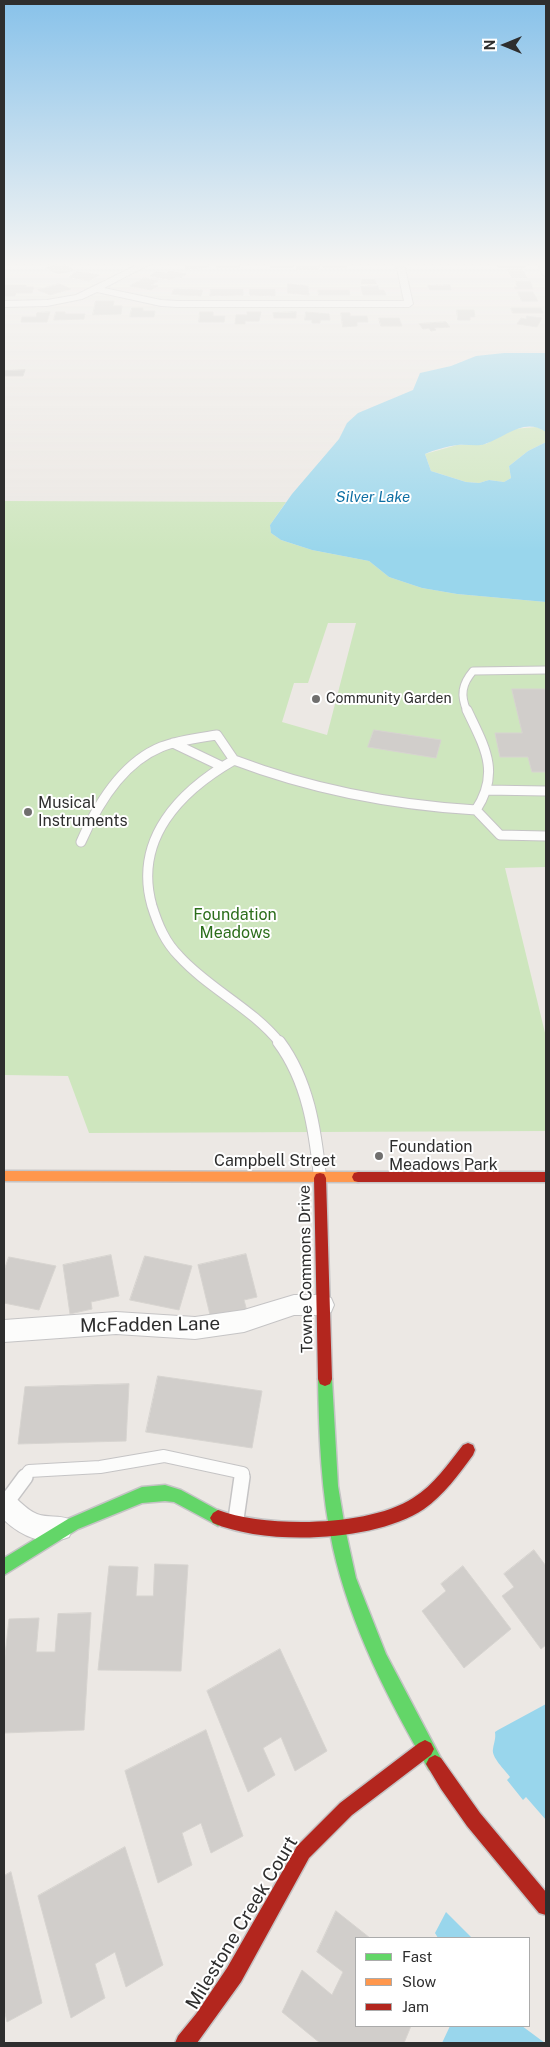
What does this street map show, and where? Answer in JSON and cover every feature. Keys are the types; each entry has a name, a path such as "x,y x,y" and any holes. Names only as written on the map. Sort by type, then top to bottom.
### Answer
{"street":[{"name":"Campbell Street","path":"4,1176 546,1177"},
{"name":"Towne Commons Drive","path":"320,1178 326,1438 336,1525 352,1590 370,1638 397,1699 425,1749 459,1802 487,1838 546,1906"},
{"name":"McFadden Lane","path":"4,1330 116,1323 195,1328 244,1321 294,1305 323,1305"},
{"path":"4,1567 68,1526 131,1499 155,1493 186,1498 235,1525 262,1530 282,1531 372,1520 409,1510 439,1485 468,1450"},
{"path":"4,1503 21,1520 33,1526 48,1529 68,1526"},
{"name":"Milestone Creek Court","path":"185,2043 230,1985 303,1852 319,1832 354,1801 425,1749"}],"lane":[{"path":"476,810 486,794 488,776 484,744 466,709 461,693 465,678 473,671 546,670"},
{"path":"81,842 99,808 121,778 153,751 173,744 217,735 234,760 292,782 327,790 445,808 476,810 500,835 544,836"},
{"path":"173,744 221,766"},
{"name":"Towne Commons Drive","path":"234,760 221,766 185,797 169,815 157,836 149,857 147,878 150,900 156,922 182,961 266,1028 287,1052 302,1082 317,1143 320,1178"},
{"path":"486,790 546,791"},
{"path":"4,1503 29,1470 100,1467 164,1456 243,1473 235,1525"}],"green space":[{"path":"537,427 546,431 546,442 528,451 509,466 511,478 504,482 489,480 479,483 466,482 431,471 425,454 457,445 486,444 512,429"},
{"name":"Foundation Meadows","path":"4,501 286,502 270,525 271,533 281,540 312,550 369,561 389,577 422,588 457,594 546,602 546,867 505,868 546,1037 546,1131 89,1133 68,1076 4,1075","holes":["328,623 356,623 327,735 282,722 294,683 308,683"]}],"water":[{"name":"Silver Lake","path":"467,360 546,360 546,432 538,428 523,427 482,445 461,445 441,448 425,454 431,471 466,482 479,483 489,480 504,482 511,478 509,466 528,451 546,442 546,602 457,594 422,588 389,577 369,561 312,550 281,540 271,533 270,525 292,494 339,439 347,423 358,413 413,390 420,373 451,366"},
{"path":"546,1704 546,1820 526,1797 523,1800 507,1780 510,1777 496,1760 493,1749 495,1732"},
{"path":"446,1912 471,1937 437,1937 435,1933"},
{"path":"450,2027 523,2027 545,2043 442,2043"}],"building":[{"path":"25,370 23,376 4,376 5,371"},
{"path":"512,689 546,689 546,772 532,772 528,757 500,757 495,733 522,733"},
{"path":"374,730 441,740 436,758 368,747"},
{"path":"246,1254 257,1297 244,1300 247,1311 211,1319 198,1265"},
{"path":"111,1255 119,1296 91,1302 92,1309 70,1314 63,1265"},
{"path":"145,1256 192,1266 179,1310 130,1300"},
{"path":"9,1257 56,1266 39,1310 4,1303 4,1271"},
{"path":"158,1376 262,1391 252,1448 146,1432"},
{"path":"129,1384 126,1441 18,1444 25,1387"},
{"path":"534,1550 546,1566 546,1645 541,1649 502,1596 514,1587 504,1574"},
{"path":"155,1564 188,1565 181,1671 98,1670 109,1566 138,1567 136,1596 153,1596"},
{"path":"463,1566 511,1629 464,1668 422,1611 446,1591 441,1584"},
{"path":"91,1613 84,1730 4,1733 4,1665 9,1619 39,1618 36,1652 55,1652 58,1614"},
{"path":"280,1649 327,1751 295,1771 281,1737 263,1748 275,1775 248,1792 207,1691"},
{"path":"206,1730 243,1836 211,1853 201,1823 182,1833 192,1865 158,1883 125,1771"},
{"path":"125,1847 163,1965 126,1987 115,1952 95,1964 105,1998 71,2018 38,1896"},
{"path":"11,1872 42,2003 7,2022 4,2009 4,1876"},
{"path":"336,1911 369,1937 355,1937 355,2027 411,2027 404,2043 320,2043 282,2012 302,1970 332,1995 343,1972 317,1952"}],"traffic: fast":[{"path":"325,1379 327,1443 331,1486 341,1549 349,1578 368,1633 392,1687 435,1764"},
{"path":"4,1567 73,1524 142,1495 165,1493 176,1495 218,1518"}],"traffic: slow":[{"path":"4,1176 358,1177"}],"traffic: jam":[{"path":"358,1177 546,1177"},
{"path":"320,1178 325,1379"},
{"path":"218,1518 236,1525 286,1530 341,1527 391,1516 409,1509 427,1498 442,1483 468,1450"},
{"path":"185,2043 203,2021 234,1975 303,1852 346,1809 425,1749"},
{"path":"435,1764 460,1801 488,1837 546,1906"}],"place":[{"name":"Community Garden","path":"316,699"},
{"name":"Musical Instruments","path":"28,812"},
{"name":"Foundation Meadows Park","path":"379,1156"}]}
